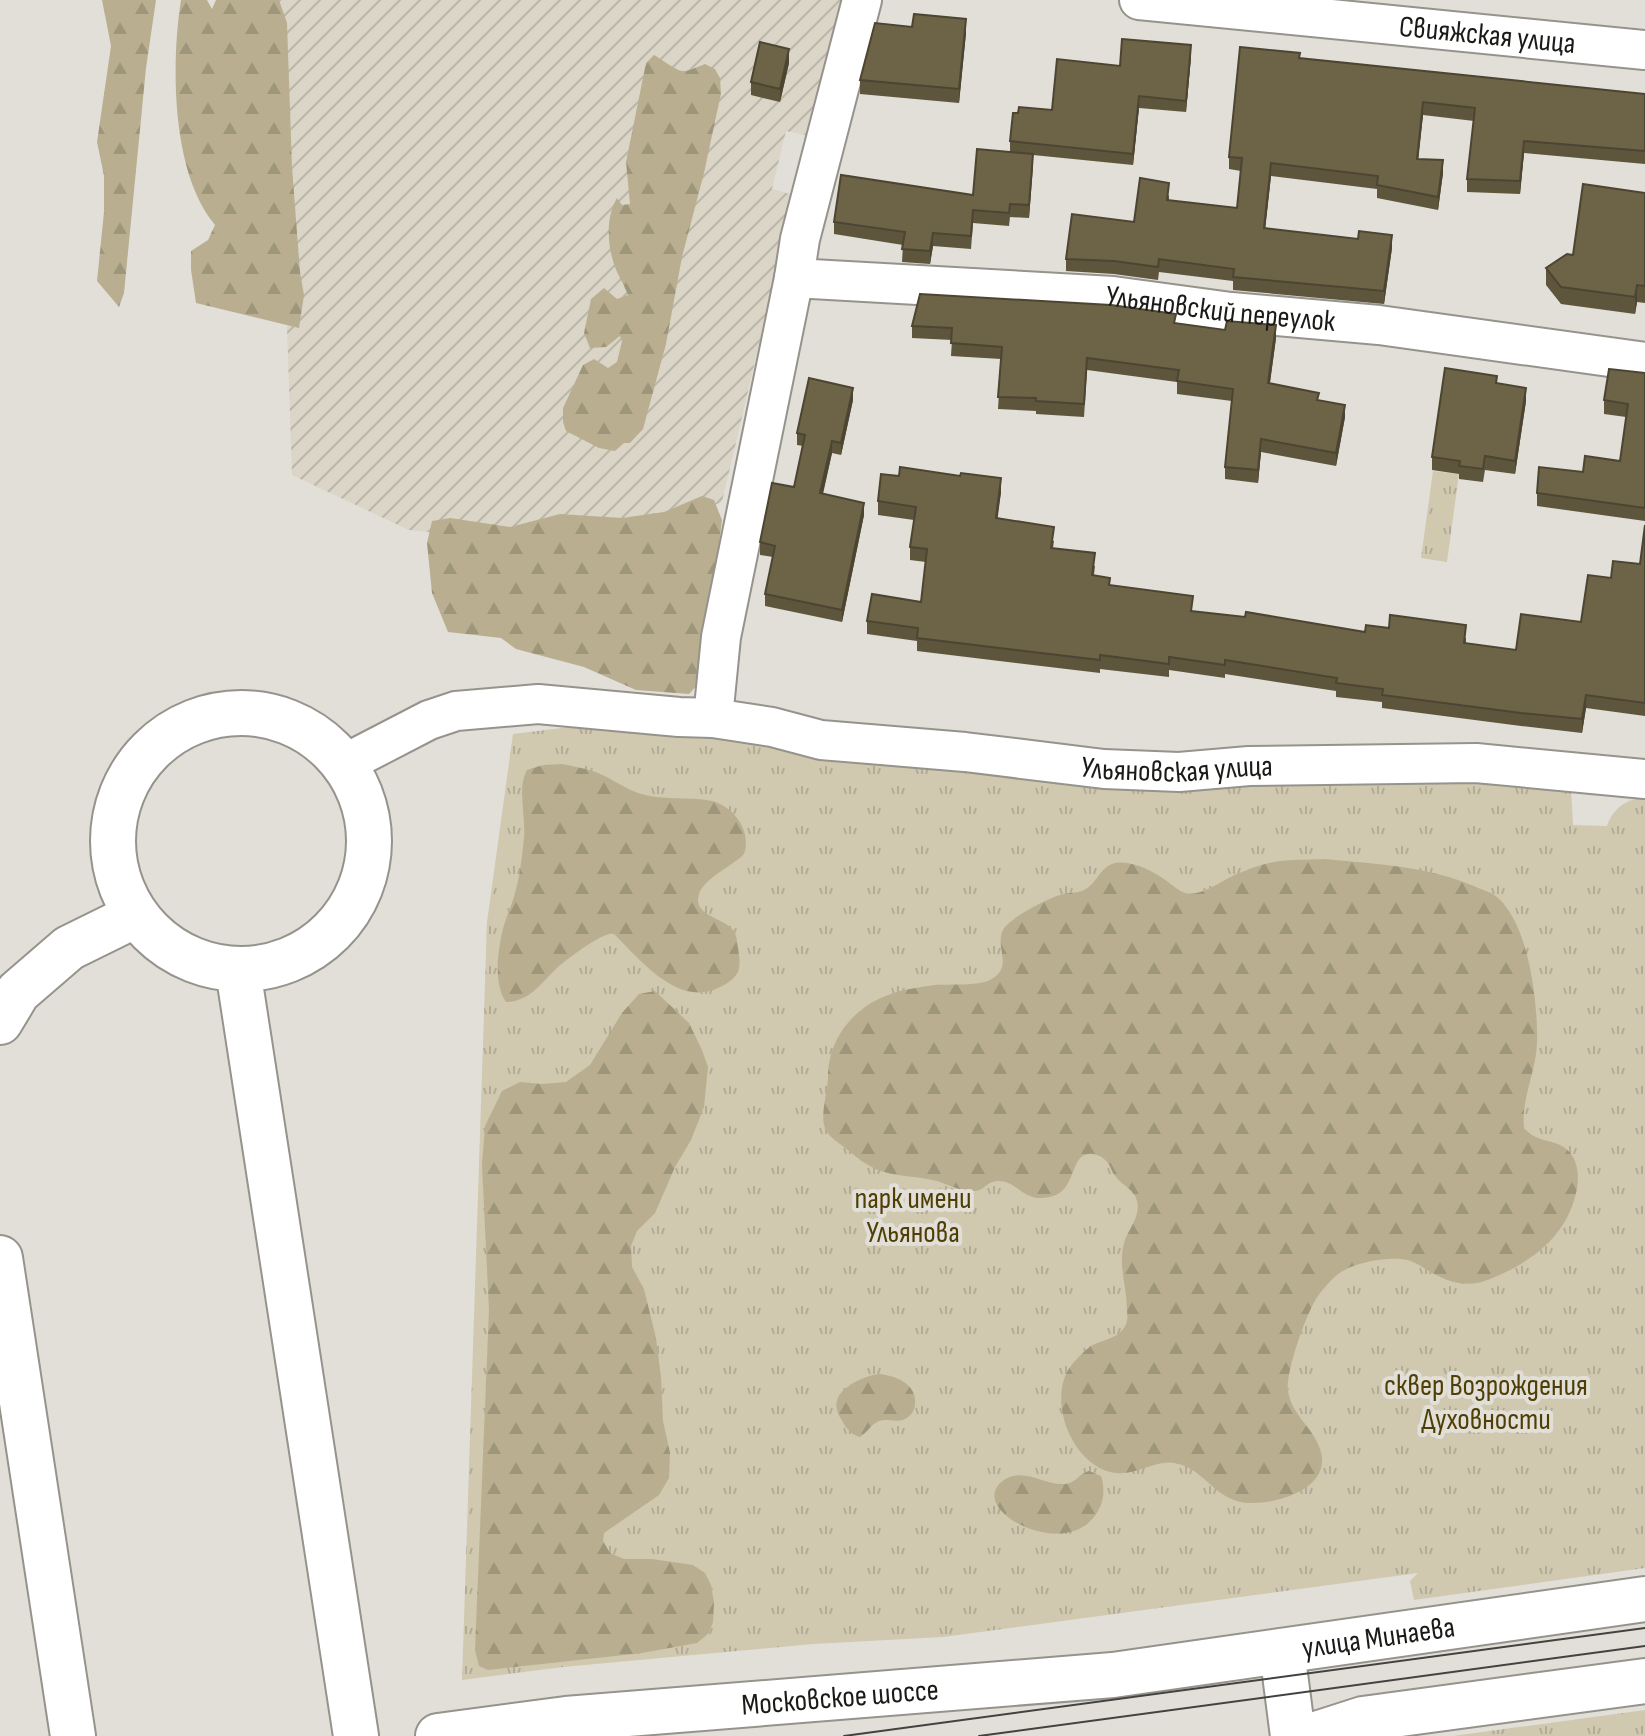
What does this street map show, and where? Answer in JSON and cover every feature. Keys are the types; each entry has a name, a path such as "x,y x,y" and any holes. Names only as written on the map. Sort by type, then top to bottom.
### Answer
{"street":[{"path":"713,718 721,637 800,239 862,0"},
{"name":"Свияжская улица","path":"1139,0 1645,50"},
{"name":"Ульяновский переулок","path":"794,278 1113,296 1231,312 1379,325 1645,362"},
{"name":"Ульяновская улица","path":"344,764 429,720 456,711 538,704 713,718 772,727 821,740 965,752 1104,769 1179,772 1249,766 1476,763 1645,779"},
{"path":"232,712 264,714 295,724 322,741 344,764 361,796 369,830 367,866 355,900 335,929 307,952 274,965 238,970 203,964 170,949 143,925 124,896 113,861 112,825 121,791 140,760 166,736 197,719 232,712"},
{"path":"0,1022 18,992 69,948 136,915"},
{"path":"238,970 356,1736"},
{"path":"0,1258 73,1736"},
{"name":"улица Минаева","path":"1113,1675 1645,1599"},
{"path":"1282,1651 1293,1736"},
{"name":"Московское шоссе","path":"438,1736 566,1719 1113,1675"},
{"path":"1310,1736 1363,1719 1645,1681"}],"shaded area":[{"path":"276,0 844,0 809,136 786,131 772,189 794,195 722,502 607,550 409,530 292,475"}],"green space":[{"path":"102,0 156,0 146,68 124,293 119,307 97,281 104,176 97,142 111,46"},
{"path":"181,0 207,0 212,9 216,0 279,0 287,23 292,167 304,295 299,328 196,303 191,251 208,240 215,225 200,203 182,148 176,86"},
{"path":"654,55 681,71 705,64 715,69 720,78 721,94 682,257 666,344 643,429 630,443 624,443 615,451 599,448 566,431 563,408 583,365 594,359 608,368 617,362 622,341 620,336 606,347 590,348 584,333 591,299 604,288 617,299 628,295 615,268 609,222 617,198 622,205 630,204 626,162 646,63"},
{"path":"1433,471 1459,474 1447,562 1421,558"},
{"path":"702,496 714,500 722,520 703,679 689,694 636,690 584,667 516,649 501,638 448,632 432,593 427,543 432,521 450,518 510,527 560,514 622,518 664,512"},
{"name":"парк имени Ульянова","path":"578,726 1310,775 1571,788 1573,825 1607,826 1621,806 1645,798 1645,1568 1414,1600 1410,1581 1418,1573 943,1637 813,1644 563,1667 462,1680 487,922 513,734"},
{"path":"562,764 593,771 632,791 666,798 712,801 734,814 745,837 744,854 702,888 698,901 704,912 728,926 735,934 739,966 730,981 705,992 691,992 677,987 651,970 615,935 608,934 569,958 530,994 506,1002 499,986 498,956 521,866 524,777 527,770"},
{"path":"1325,859 1440,874 1491,893 1509,910 1530,966 1536,1007 1536,1054 1524,1128 1537,1138 1563,1146 1571,1154 1578,1175 1570,1212 1553,1237 1531,1258 1481,1282 1457,1283 1412,1261 1391,1259 1356,1265 1341,1272 1329,1283 1308,1315 1288,1382 1290,1400 1317,1441 1322,1462 1312,1483 1302,1490 1277,1500 1240,1502 1220,1492 1186,1466 1175,1463 1167,1462 1128,1473 1110,1472 1085,1457 1075,1444 1063,1415 1061,1399 1063,1384 1073,1364 1091,1346 1117,1335 1125,1327 1127,1302 1122,1260 1124,1243 1138,1207 1134,1194 1116,1177 1106,1161 1093,1154 1080,1159 1070,1180 1059,1193 1041,1198 1027,1195 1006,1182 994,1182 979,1190 969,1191 930,1179 876,1169 833,1138 824,1127 829,1063 833,1050 846,1026 878,999 913,988 990,980 997,975 1003,963 1001,937 1007,925 1046,900 1082,891 1105,868 1115,863 1142,867 1181,891 1192,894 1265,864"},
{"path":"655,991 689,1023 708,1067 704,1107 691,1140 675,1167 655,1213 637,1231 631,1246 632,1267 644,1289 656,1338 663,1421 670,1453 669,1478 659,1495 604,1533 603,1541 610,1553 624,1559 652,1559 693,1565 705,1573 714,1603 713,1622 709,1633 697,1643 642,1653 488,1670 479,1666 475,1650 489,1310 482,1165 485,1126 502,1091 520,1082 566,1082 590,1065 622,1013 639,994"},
{"path":"880,1374 899,1379 909,1386 915,1397 914,1408 905,1419 876,1422 860,1437 845,1425 837,1410 837,1401 848,1386"},
{"path":"1089,1471 1101,1476 1103,1494 1098,1511 1084,1526 1065,1533 1044,1533 1024,1527 997,1505 995,1492 1011,1476 1063,1484"},
{"path":"1645,1710 1645,1736 1453,1736"}],"building":[{"path":"914,14 966,19 959,89 860,80 875,23 912,27"},
{"path":"1122,39 1191,45 1186,101 1139,96 1133,154 1010,141 1013,113 1018,113 1019,107 1052,110 1057,59 1120,66"},
{"path":"760,42 789,49 780,89 751,82"},
{"path":"1240,47 1300,53 1299,58 1645,94 1645,151 1524,141 1520,181 1467,179 1475,108 1423,102 1417,159 1443,160 1438,197 1377,185 1378,176 1271,163 1264,228 1358,239 1359,231 1392,235 1384,291 1233,277 1234,269 1159,259 1158,267 1066,259 1072,214 1134,222 1140,178 1169,183 1167,200 1237,208 1242,158 1229,157"},
{"path":"977,149 1033,154 1029,205 1010,204 1009,213 973,210 971,236 933,233 930,251 902,249 905,232 834,222 841,175 973,195"},
{"path":"1583,184 1645,193 1645,286 1637,285 1635,297 1561,287 1546,268 1567,254 1573,255"},
{"path":"920,294 1111,305 1176,314 1174,323 1225,330 1227,321 1276,325 1268,383 1319,393 1317,400 1345,405 1336,453 1261,439 1258,470 1225,467 1233,389 1177,381 1179,370 1087,358 1084,404 998,397 1002,347 951,343 952,328 912,326"},
{"path":"1445,368 1497,376 1496,383 1526,388 1515,461 1485,456 1483,469 1459,466 1460,461 1432,457"},
{"path":"1609,369 1645,373 1645,508 1537,493 1539,467 1583,472 1585,456 1620,461 1628,404 1604,400"},
{"path":"809,378 853,388 841,443 832,441 820,493 864,503 842,610 765,594 775,546 760,542 772,483 794,487 805,435 797,433"},
{"path":"900,467 960,476 961,473 1001,478 996,518 1054,527 1051,548 1095,553 1092,575 1110,578 1109,585 1193,596 1191,611 1245,617 1246,612 1365,632 1366,625 1389,628 1390,615 1466,625 1464,643 1516,650 1521,614 1581,622 1588,575 1611,578 1613,561 1640,564 1645,525 1645,703 1586,695 1582,719 1382,695 1383,689 1336,683 1337,678 1225,660 1225,665 1169,657 1169,664 1100,655 1100,660 917,638 918,628 867,621 872,594 921,602 927,549 910,547 916,507 878,501 881,474 899,476"}],"tram line":[{"path":"844,1736 1645,1628"},
{"path":"979,1736 1645,1646"}],"park label":[{"name":"сквер Возрождения Духовности","path":"1486,1402"}]}
